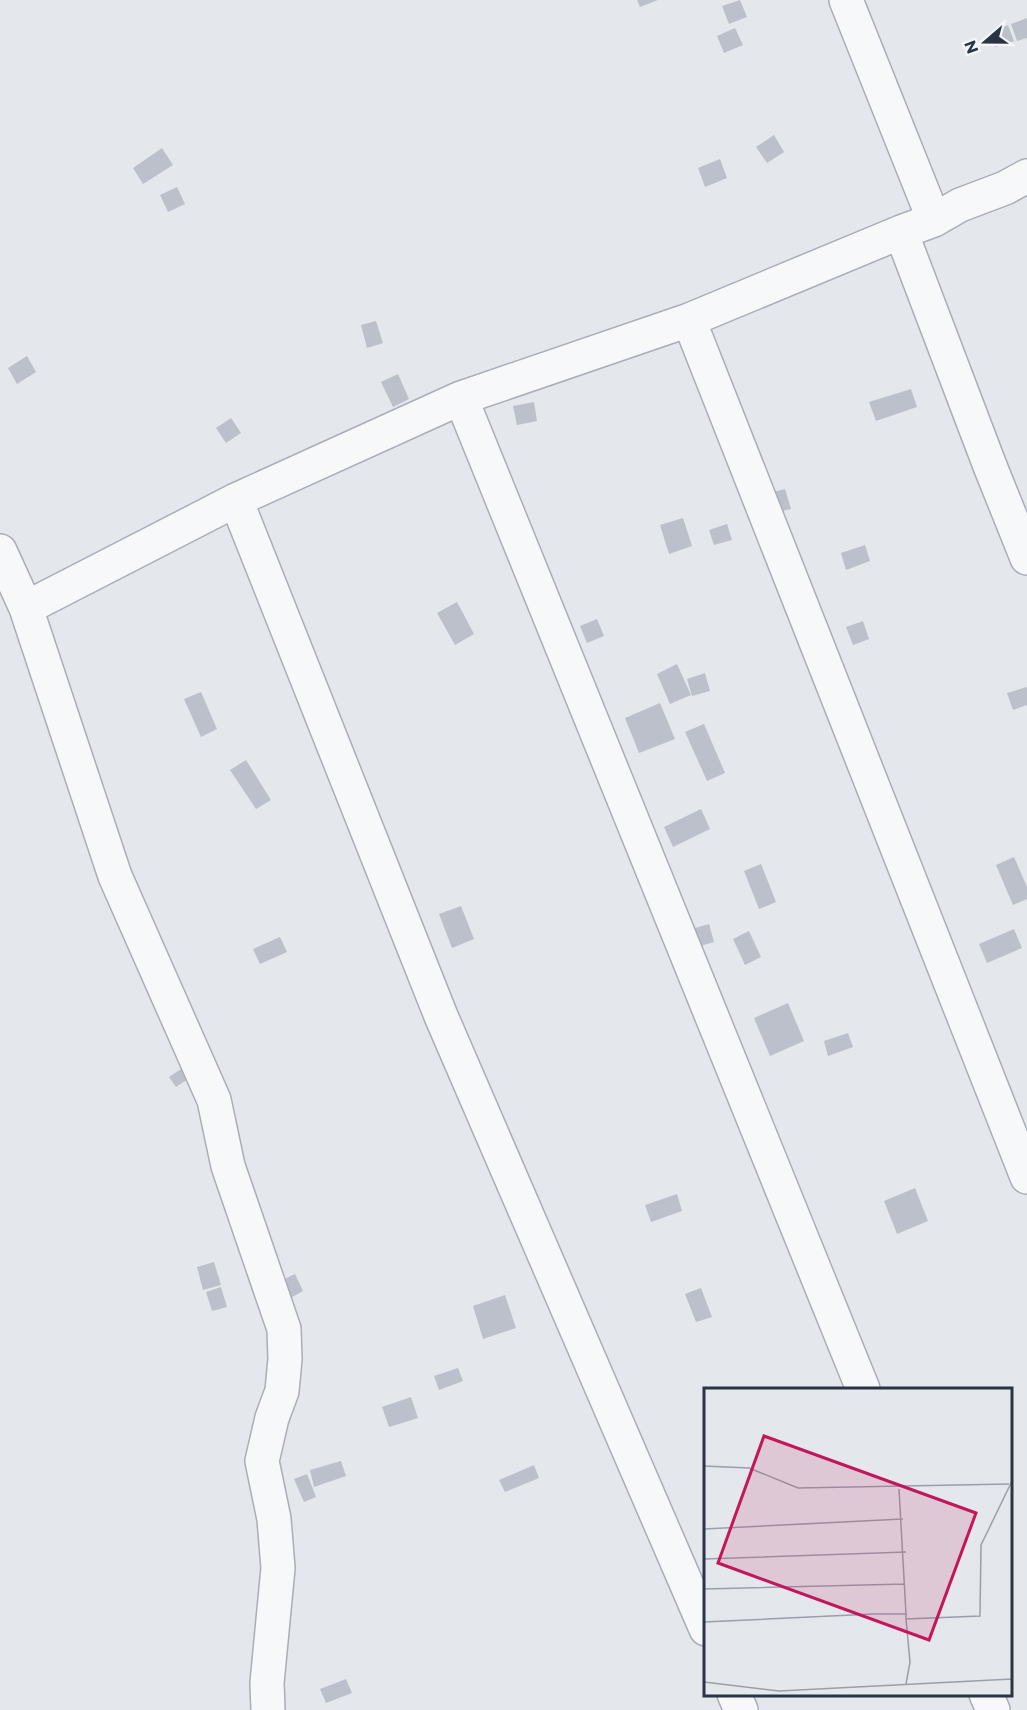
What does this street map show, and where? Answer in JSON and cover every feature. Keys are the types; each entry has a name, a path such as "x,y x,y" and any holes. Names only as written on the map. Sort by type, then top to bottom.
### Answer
{"street":[{"path":"846,0 934,220"},
{"path":"26,608 236,500 461,398 689,320 934,220 960,205 1005,188 1027,176"},
{"path":"901,232 1027,558"},
{"path":"689,320 1027,1177"},
{"path":"461,398 862,1388"},
{"path":"236,500 441,1016 704,1624"},
{"path":"0,550 26,608 115,876 214,1100 228,1166 284,1329 285,1359 282,1391 272,1418 261,1461 274,1519 278,1568 267,1683 268,1710"},
{"path":"734,1695 741,1710"},
{"path":"986,1695 993,1710"}],"building":[{"path":"637,0 658,0 640,7"},
{"path":"740,0 747,17 729,24 722,6"},
{"path":"1027,18 1027,38 1017,41 1011,24"},
{"path":"1008,25 1014,41 995,47 990,32"},
{"path":"735,28 743,45 724,53 717,36"},
{"path":"774,135 784,152 767,163 756,147"},
{"path":"162,148 173,165 143,184 133,168"},
{"path":"720,159 727,178 705,187 698,168"},
{"path":"177,187 185,204 168,212 160,195"},
{"path":"376,321 383,343 367,348 361,325"},
{"path":"27,356 36,372 17,384 8,368"},
{"path":"398,374 409,399 393,407 381,382"},
{"path":"911,389 917,407 876,421 869,402"},
{"path":"534,402 537,421 517,425 513,406"},
{"path":"231,418 241,433 226,443 216,428"},
{"path":"785,489 791,509 773,513 768,493"},
{"path":"683,518 692,546 669,554 660,525"},
{"path":"727,524 732,540 714,545 709,530"},
{"path":"865,545 870,561 846,570 841,553"},
{"path":"457,602 474,634 455,645 437,613"},
{"path":"597,619 604,636 587,643 580,626"},
{"path":"863,621 869,639 853,645 846,627"},
{"path":"677,664 691,695 670,704 657,674"},
{"path":"705,673 710,691 692,696 687,679"},
{"path":"1027,687 1027,705 1013,710 1007,693"},
{"path":"201,692 217,729 201,737 184,699"},
{"path":"660,703 675,739 639,753 625,718"},
{"path":"704,724 725,773 707,781 685,732"},
{"path":"246,760 271,800 256,809 230,770"},
{"path":"701,809 710,829 673,847 664,827"},
{"path":"1014,857 1027,887 1027,899 1013,905 996,865"},
{"path":"761,864 776,902 759,909 744,871"},
{"path":"461,906 474,939 452,948 439,914"},
{"path":"709,924 714,942 694,948 688,930"},
{"path":"1014,929 1022,948 987,963 979,944"},
{"path":"749,931 761,957 745,965 733,939"},
{"path":"280,937 287,952 260,964 253,949"},
{"path":"788,1003 804,1041 770,1056 754,1018"},
{"path":"848,1033 853,1047 828,1056 824,1041"},
{"path":"190,1063 197,1073 176,1087 169,1077"},
{"path":"915,1188 928,1221 897,1234 884,1201"},
{"path":"677,1194 682,1211 651,1222 645,1205"},
{"path":"214,1262 221,1285 203,1290 197,1267"},
{"path":"295,1274 303,1291 285,1301 276,1283"},
{"path":"221,1287 227,1307 212,1311 206,1292"},
{"path":"701,1288 712,1317 696,1322 685,1294"},
{"path":"505,1295 516,1328 483,1339 473,1306"},
{"path":"458,1368 463,1381 439,1390 434,1376"},
{"path":"411,1397 418,1418 389,1427 382,1407"},
{"path":"341,1461 346,1476 314,1487 310,1470"},
{"path":"534,1465 539,1478 505,1492 499,1480"},
{"path":"307,1474 316,1497 304,1502 294,1479"},
{"path":"346,1679 352,1693 326,1703 320,1689"}]}
